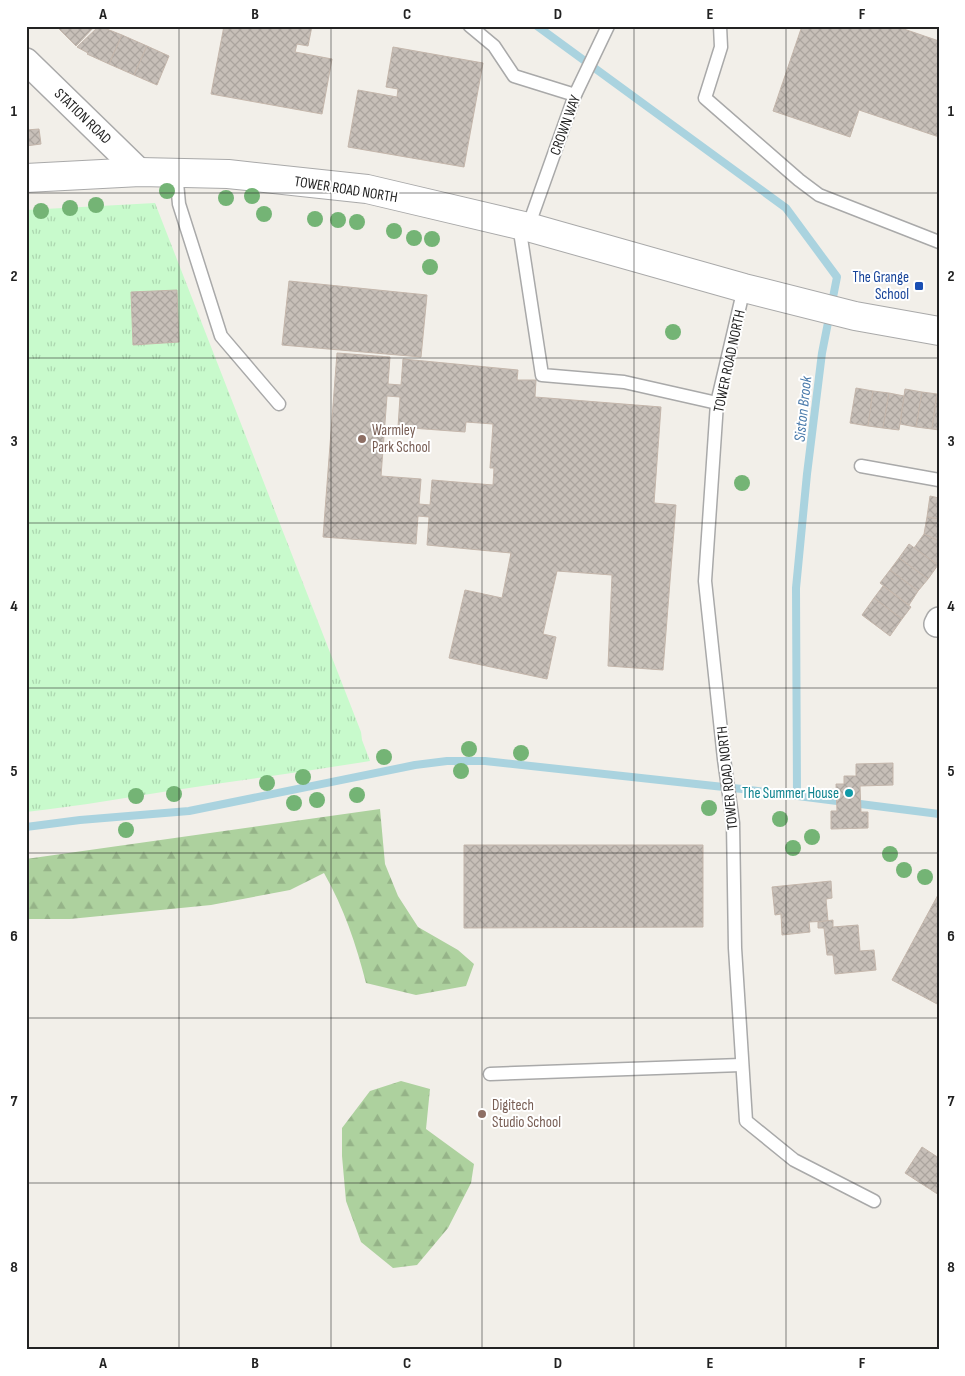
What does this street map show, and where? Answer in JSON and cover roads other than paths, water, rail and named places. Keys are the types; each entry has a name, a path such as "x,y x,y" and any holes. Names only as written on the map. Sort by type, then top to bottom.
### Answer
{"street":[{"name":"STATION ROAD","path":"26,61 140,172"},
{"name":"TOWER ROAD NORTH","path":"26,178 176,172 228,174 367,190 524,226 744,288 855,316 939,331"}],"lane":[{"path":"470,26 494,46 514,76 573,100"},
{"name":"CROWN WAY","path":"524,226 573,100 608,26"},
{"path":"720,26 721,47 705,98 799,180 819,195 939,242"},
{"path":"176,172 179,204 221,336 278,404"},
{"path":"524,226 542,374 624,382 718,403"},
{"name":"TOWER ROAD NORTH","path":"744,288 718,403 705,581 731,813 735,948 746,1121 794,1160 874,1201"},
{"path":"860,466 939,480"},
{"path":"490,1074 741,1065"}],"waterway":[{"name":"Siston Brook","path":"537,26 786,208 837,277 822,353 807,474 796,588 797,796"},
{"path":"26,827 80,820 189,811 415,765 447,761 485,761 742,789 939,814"}],"place":[{"name":"The Grange School","path":"919,286"},
{"name":"Warmley Park School","path":"362,439"},
{"name":"The Summer House","path":"849,793"},
{"name":"Digitech Studio School","path":"482,1114"}]}
